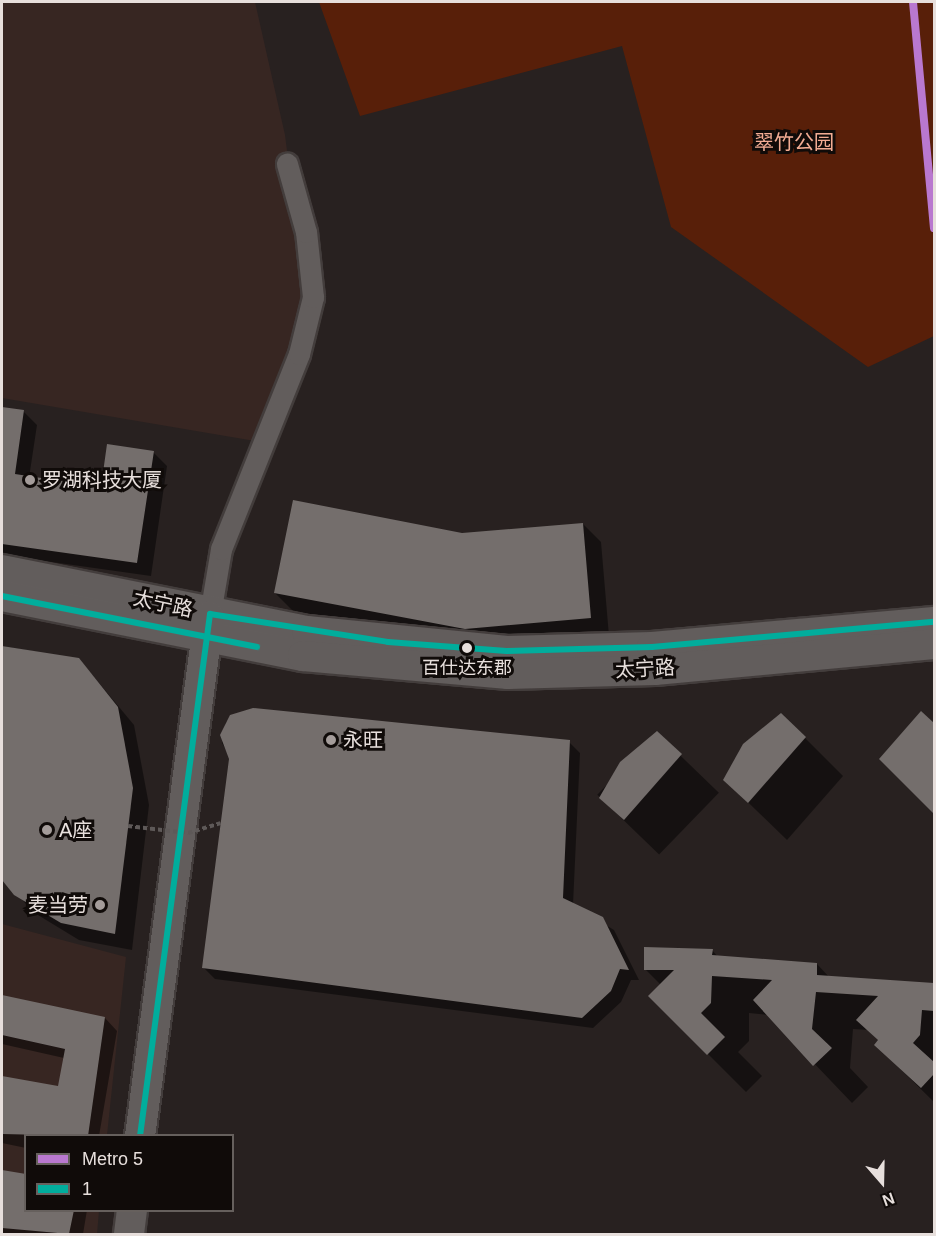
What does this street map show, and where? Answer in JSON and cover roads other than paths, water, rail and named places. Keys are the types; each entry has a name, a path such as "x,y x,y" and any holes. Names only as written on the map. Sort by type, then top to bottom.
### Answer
{"main road":[{"name":"太宁路","path":"2,570 326,658 508,674 655,670 934,644"},
{"name":"太宁路","path":"2,596 208,626 507,651 652,647 934,622"},
{"path":"140,1134 208,626"},
{"path":"129,1234 132,1212"}],"street":[{"path":"208,626 221,549 299,354 313,297 306,231 287,164"}],"metro line":[{"name":"5","path":"913,2 934,228"}],"place":[{"name":"罗湖科技大厦","path":"30,480"},
{"name":"百仕达东郡","path":"467,648"},
{"name":"永旺","path":"331,740"},
{"name":"A座","path":"47,830"},
{"name":"麦当劳","path":"100,905"}],"park label":[{"name":"翠竹公园","path":"794,142"}]}
